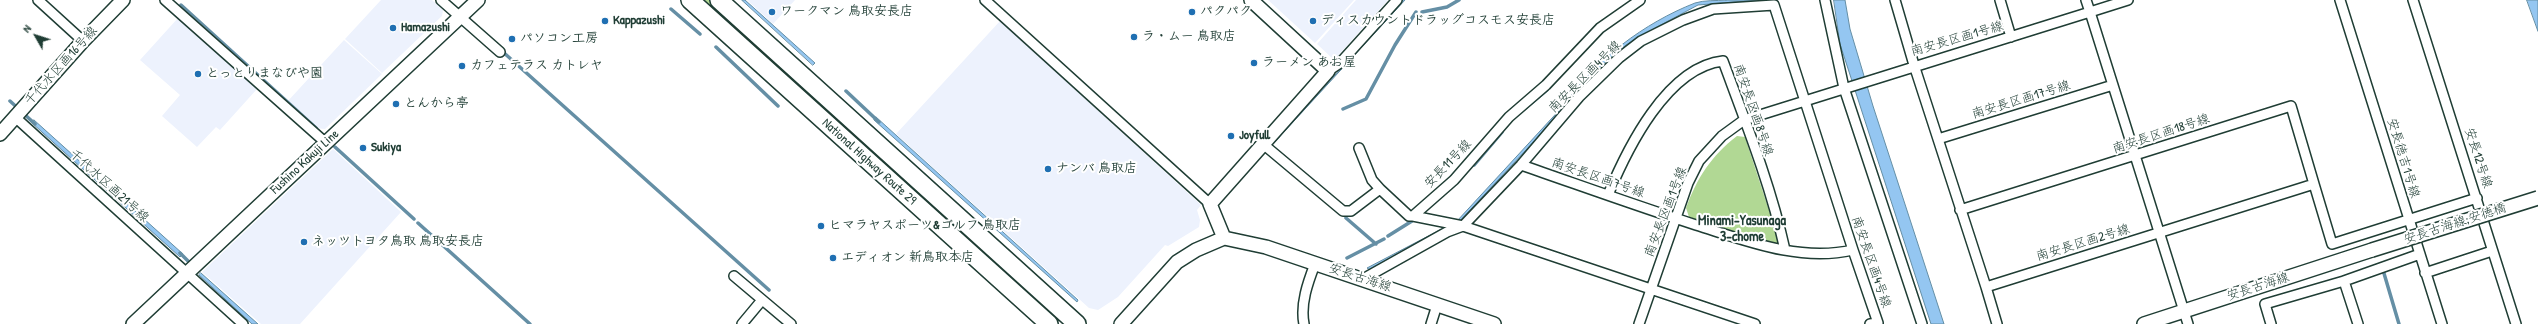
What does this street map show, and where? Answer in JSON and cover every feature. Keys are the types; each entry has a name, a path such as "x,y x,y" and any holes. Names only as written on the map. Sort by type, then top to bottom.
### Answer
{"highway":[{"name":"National Highway Route 29","path":"690,0 1049,324"},
{"name":"National Highway Route 29","path":"719,0 1077,324"}],"street":[{"path":"38,0 83,41"},
{"name":"千代水区画16号線","path":"0,134 83,41 123,0"},
{"path":"165,0 326,143"},
{"path":"441,0 500,52"},
{"name":"Fushino Kakuji Line","path":"133,324 478,0"},
{"path":"985,0 1210,204 1224,238 1196,250 1177,262 1121,324"},
{"path":"1251,0 1328,71"},
{"path":"1210,204 1328,71 1340,63 1397,0"},
{"name":"安長11号線","path":"1413,216 1454,180 1509,117 1546,84 1600,28 1640,0"},
{"path":"1825,0 1844,88 1922,324"},
{"path":"1896,0 1914,65 1997,324"},
{"path":"2000,0 2011,37"},
{"path":"2086,0 2188,324"},
{"name":"南安長区画1号線","path":"1639,324 1650,289 1677,219 1688,183 1699,161 1722,136 1744,120 1914,65 2011,37 2128,0"},
{"name":"安長徳吉1号線","path":"2340,0 2408,220 2442,324"},
{"name":"安長12号線","path":"2413,0 2516,324"},
{"name":"南安長区画4号線","path":"1463,226 1521,164 1579,97 1619,58 1641,41 1712,4 1774,5 1806,101 1876,324"},
{"name":"南安長区画8号線","path":"1608,195 1624,157 1645,121 1682,81 1708,63 1723,61 1780,227 1785,250"},
{"name":"南安長区画17号線","path":"1938,140 2113,85"},
{"name":"南安長区画18号線","path":"1960,210 2136,156 2291,106 2314,184"},
{"name":"千代水区画21号線","path":"15,117 243,324"},
{"path":"1263,144 1343,211 1351,211 1380,189"},
{"path":"1359,148 1372,180 1409,216 1463,226 1755,324"},
{"name":"南安長区画7号線","path":"1521,164 1677,219 1773,249 1812,254 1853,250"},
{"path":"2314,184 2332,244 2477,198"},
{"name":"南安長区画2号線","path":"1986,287 2314,184"},
{"name":"安長古海線;安徳橋","path":"2372,250 2538,198"},
{"path":"1363,279 1447,232 1463,226"},
{"name":"安長古海線","path":"1224,238 1266,247 1494,324"},
{"name":"安長古海線","path":"2144,324 2372,250"},
{"path":"2425,273 2492,251"},
{"path":"2265,304 2344,281 2420,254"},
{"path":"1304,324 1302,314 1308,281 1315,264"},
{"path":"734,276 792,324"},
{"path":"2344,281 2358,324"},
{"path":"2260,287 2271,324"},
{"path":"742,324 762,300"},
{"path":"1431,324 1437,305"}],"shaded area":[{"name":"Hamazushi","path":"381,0 432,0 443,10 442,16 382,73 345,39"},
{"name":"ワークマン 鳥取安長店","path":"747,0 795,0 773,24"},
{"name":"ディスカウントドラッグコスモス安長店","path":"1268,0 1354,0 1315,43"},
{"path":"1356,0 1388,0 1334,60 1317,44"},
{"name":"とっとりまなびや園","path":"178,18 257,89 220,130 216,127 197,147 162,116 180,95 140,60"},
{"name":"ナンバ 鳥取店","path":"1000,21 1201,205 1197,210 1200,220 1199,227 1168,246 1165,245 1118,297 1098,310 1089,308 896,134"},
{"path":"344,40 382,74 325,129 315,128 287,102"},
{"name":"ネッツトヨタ鳥取 鳥取安長店","path":"333,149 401,212 300,324 261,324 202,272"}],"green space":[{"path":"704,0 710,0 958,224 986,254 986,258 733,29"},
{"path":"1737,136 1745,137 1779,241 1776,245 1689,217 1686,208 1700,177 1720,151"}],"water":[{"path":"742,0 745,0 815,63 813,65"},
{"path":"1403,0 1405,0 1272,145"},
{"path":"1726,0 1759,0 1698,5 1626,45 1602,65 1579,88 1566,107 1459,222 1370,270 1367,268 1457,221 1564,105 1590,73 1606,58 1639,32 1676,11 1695,3"},
{"path":"1834,0 1845,0 1850,29 1873,106 1944,324 1931,324 1840,44"},
{"path":"2527,0 2538,0 2538,31"},
{"path":"876,117 1078,300 1077,302 874,120"},
{"path":"34,120 183,254 180,257 32,123"},
{"path":"201,273 258,324 252,324 199,275"}],"waterway":[{"path":"1422,12 1447,7 1459,0"},
{"path":"181,5 316,128"},
{"path":"671,9 700,34"},
{"path":"1343,109 1366,99 1395,45 1416,12"},
{"path":"716,47 778,106"},
{"path":"503,50 503,52 769,290"},
{"path":"1523,110 1547,90"},
{"path":"846,91 879,122"},
{"path":"10,101 35,124"},
{"path":"1474,165 1502,132"},
{"path":"335,147 414,219"},
{"path":"1346,218 1376,244"},
{"path":"1388,236 1412,221"},
{"path":"418,223 530,324"},
{"path":"1347,258 1384,239"},
{"path":"180,253 191,264"},
{"path":"2383,270 2399,324"}],"place":[{"name":"ワークマン 鳥取安長店","path":"772,12"},
{"name":"パクパク","path":"1192,12"},
{"name":"Kappazushi","path":"605,21"},
{"name":"ディスカウントドラッグコスモス安長店","path":"1313,21"},
{"name":"Hamazushi","path":"393,28"},
{"name":"ラ・ムー 鳥取店","path":"1134,37"},
{"name":"パソコン工房","path":"512,39"},
{"name":"ラーメン あお屋","path":"1254,63"},
{"name":"カフェテラス カトレヤ","path":"462,66"},
{"name":"とっとりまなびや園","path":"198,74"},
{"name":"とんから亭","path":"396,104"},
{"name":"Joyfull","path":"1231,136"},
{"name":"Sukiya","path":"363,148"},
{"name":"ナンバ 鳥取店","path":"1048,169"},
{"name":"ヒマラヤスポーツ&ゴルフ 鳥取店","path":"821,226"},
{"name":"ネッツトヨタ鳥取 鳥取安長店","path":"304,242"},
{"name":"エディオン 新鳥取本店","path":"833,258"}],"district":[{"name":"Minami-Yasunaga 3-chome","path":"1742,230"}]}
